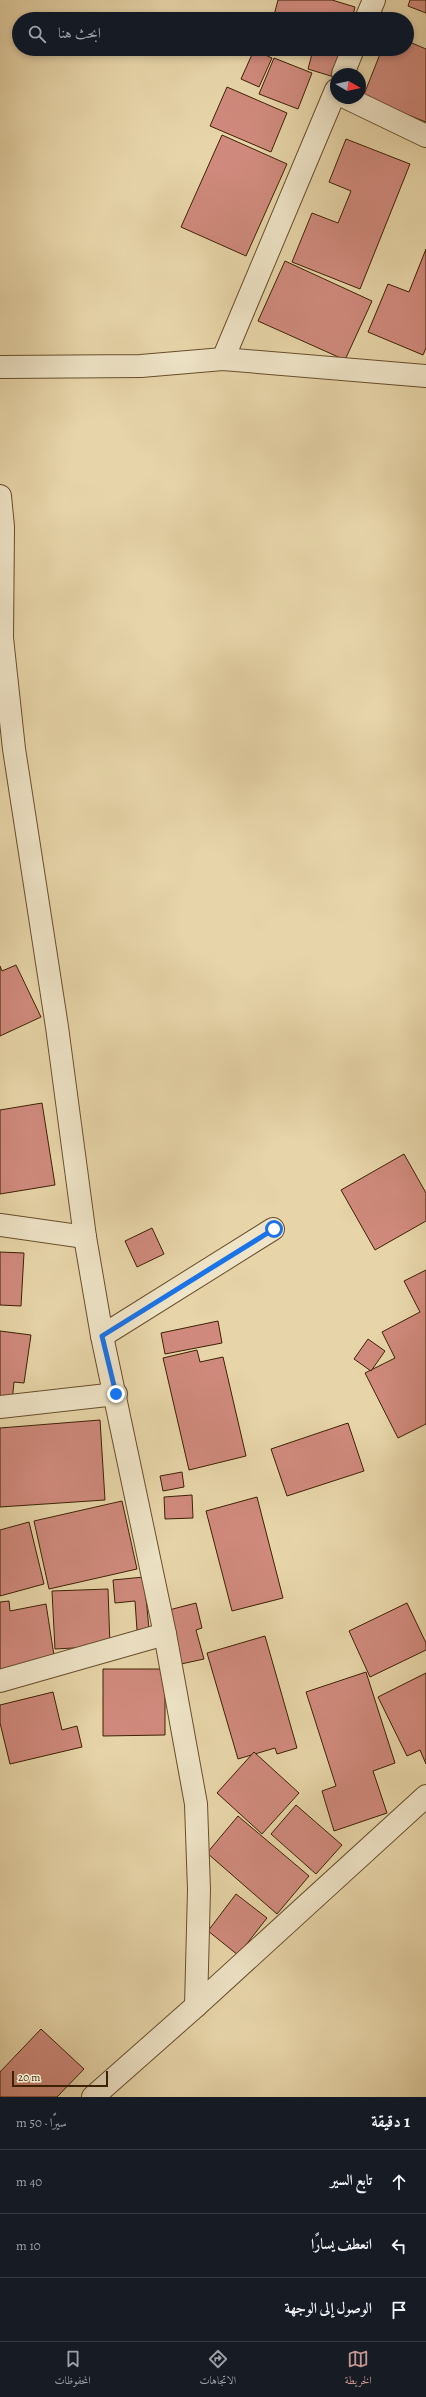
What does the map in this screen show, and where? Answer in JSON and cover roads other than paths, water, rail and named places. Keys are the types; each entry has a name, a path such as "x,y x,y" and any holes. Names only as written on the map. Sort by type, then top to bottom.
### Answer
{"street":[{"path":"369,12 374,0"},
{"path":"346,68 351,56"},
{"path":"223,358 333,104"},
{"path":"366,104 426,136"},
{"path":"0,367 140,366 223,358 426,376"},
{"path":"0,496 3,527 2,638 14,749 57,1027 85,1237 102,1336 116,1394 165,1634 196,1804 199,1890 196,2006"},
{"path":"0,1225 85,1237"},
{"path":"102,1336 274,1229"},
{"path":"0,1406 116,1394"},
{"path":"0,1681 165,1634"},
{"path":"93,2097 196,2006 426,1796"}]}
